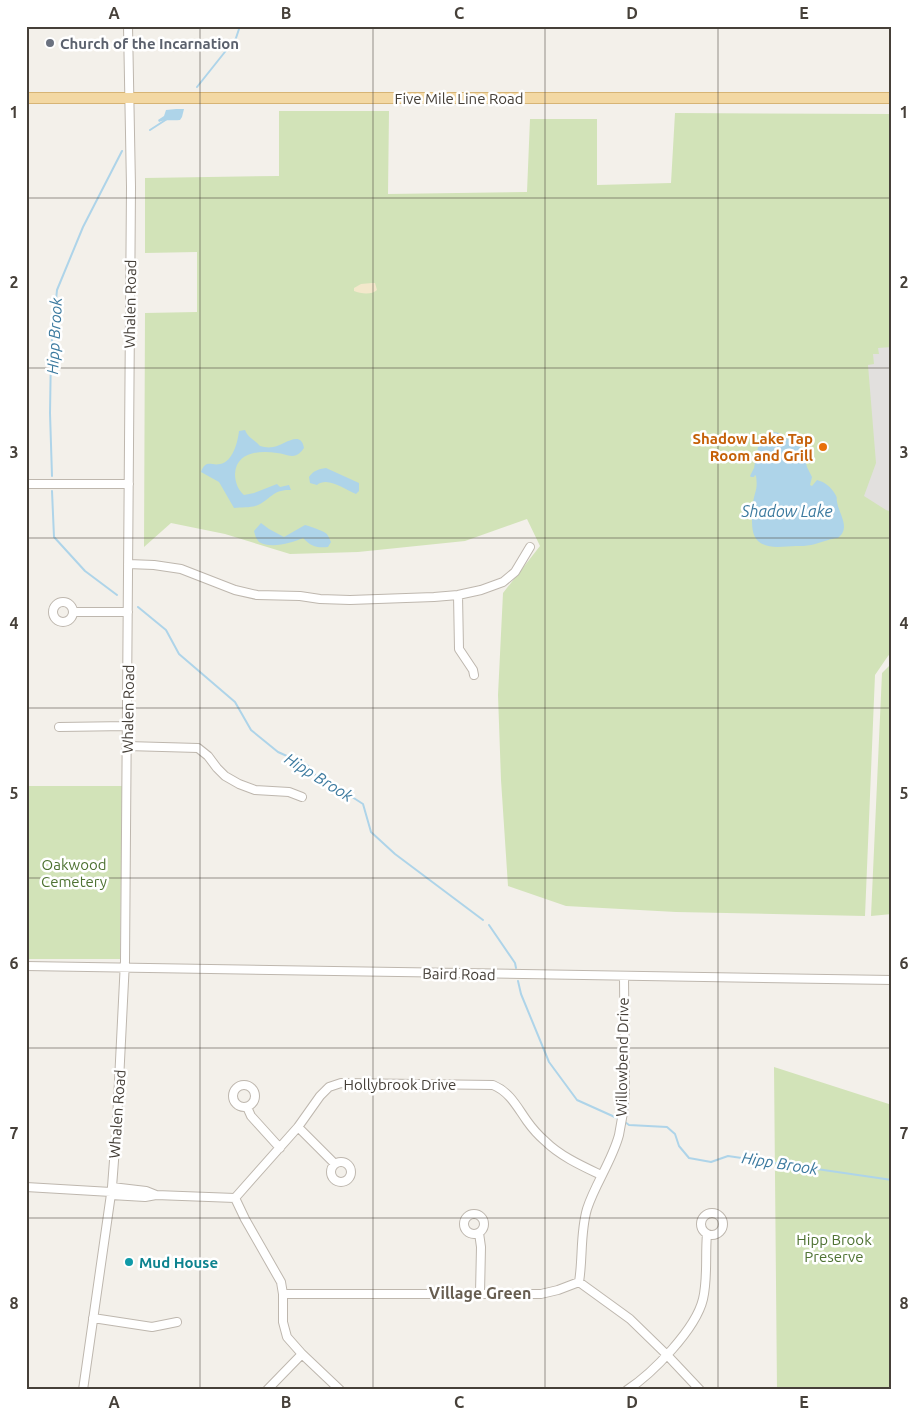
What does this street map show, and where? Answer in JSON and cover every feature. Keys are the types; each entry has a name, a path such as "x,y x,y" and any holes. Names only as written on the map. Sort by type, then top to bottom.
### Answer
{"main road":[{"name":"Five Mile Line Road","path":"26,98 892,98"}],"street":[{"name":"Whalen Road","path":"82,1390 112,1192 125,967 131,187 128,26"},
{"path":"26,484 128,484"},
{"path":"128,564 154,565 181,570 234,590 257,595 350,600 434,597 491,587 508,580 530,547"},
{"path":"458,594 459,649 473,670 474,675"},
{"path":"73,612 128,612"},
{"path":"59,727 128,726"},
{"path":"127,746 198,748 203,751 225,776 239,784 255,790 289,792 302,797"},
{"name":"Baird Road","path":"26,966 892,980"},
{"name":"Willowbend Drive","path":"579,1282 584,1222 587,1209 611,1156 624,1109 624,977"},
{"name":"Hollybrook Drive","path":"235,1198 298,1127 320,1096 329,1087 341,1083 493,1085 499,1087 510,1096 528,1123 547,1143 601,1176"},
{"path":"247,1107 251,1116 280,1148"},
{"path":"298,1127 334,1164"},
{"path":"26,1187 112,1192 146,1191 156,1195 235,1198 281,1282 284,1330 287,1337 340,1390"},
{"path":"478,1233 481,1242 480,1293"},
{"path":"627,1390 667,1355 693,1321 703,1300 707,1234"},
{"path":"283,1294 541,1294 579,1282 630,1319 700,1390"},
{"path":"93,1318 152,1327 177,1322"},
{"path":"267,1390 302,1354"}],"green space":[{"path":"279,111 389,111 388,194 527,192 530,119 597,119 597,185 671,183 675,113 892,114 892,652 875,675 865,916 676,912 566,906 508,886 498,695 503,593 540,546 527,519 465,541 358,552 290,554 225,534 171,523 144,547 145,313 197,312 197,252 145,253 145,178 279,176"},
{"path":"892,663 892,914 871,916 882,673"},
{"name":"Oakwood Cemetery","path":"26,786 122,786 120,959 26,959"},
{"name":"Hipp Brook Preserve","path":"774,1067 892,1105 892,1390 777,1390"}],"sand":[{"path":"375,283 377,290 375,292 366,294 354,291 354,288 361,284"}],"shaded area":[{"path":"892,347 892,512 864,496 876,463 868,365 874,364 873,354 879,354 878,348"}],"water":[{"path":"184,109 180,120 159,122 158,120 164,116 166,110"},
{"path":"245,430 260,446 273,447 296,439 302,442 304,448 299,454 294,456 263,452 244,457 236,467 235,474 237,486 244,495 277,484 280,487 289,485 291,490 280,491 255,506 234,508 219,482 201,472 207,464 225,462 236,445 239,431"},
{"name":"Shadow Lake","path":"774,432 779,433 802,448 812,477 810,485 812,486 817,480 820,481 828,485 837,497 844,525 844,530 838,538 809,545 776,547 766,546 756,539 753,530 752,514 757,481 755,475 754,477 750,476 754,468 758,447 761,445 758,441 759,439"},
{"path":"326,468 359,483 359,491 356,494 326,482 317,485 310,483 309,477 312,473"},
{"path":"261,523 284,537 306,525 326,533 331,542 328,547 317,547 303,538 281,544 264,544 258,541 254,531"}],"waterway":[{"name":"Hipp Brook","path":"197,87 236,38 240,26"},
{"name":"Hipp Brook","path":"150,130 167,119"},
{"name":"Hipp Brook","path":"52,476 51,350 57,290 83,227 122,151"},
{"name":"Hipp Brook","path":"52,491 54,537 85,571 117,595"},
{"name":"Hipp Brook","path":"138,607 166,630 179,654 235,702 251,730 278,752 307,765 320,781 332,784 363,804 371,832 395,854 483,920"},
{"name":"Hipp Brook","path":"489,925 515,963 516,968"},
{"name":"Hipp Brook","path":"518,981 521,994 549,1062 577,1100 617,1118"},
{"name":"Hipp Brook","path":"625,1122 629,1125 667,1127 675,1134 679,1146 689,1158 711,1162 728,1156 892,1180"}],"place":[{"name":"Church of the Incarnation","path":"50,43"},
{"name":"Shadow Lake Tap Room and Grill","path":"823,447"},
{"name":"Mud House","path":"129,1262"}],"district":[{"name":"Village Green","path":"480,1293"}]}
